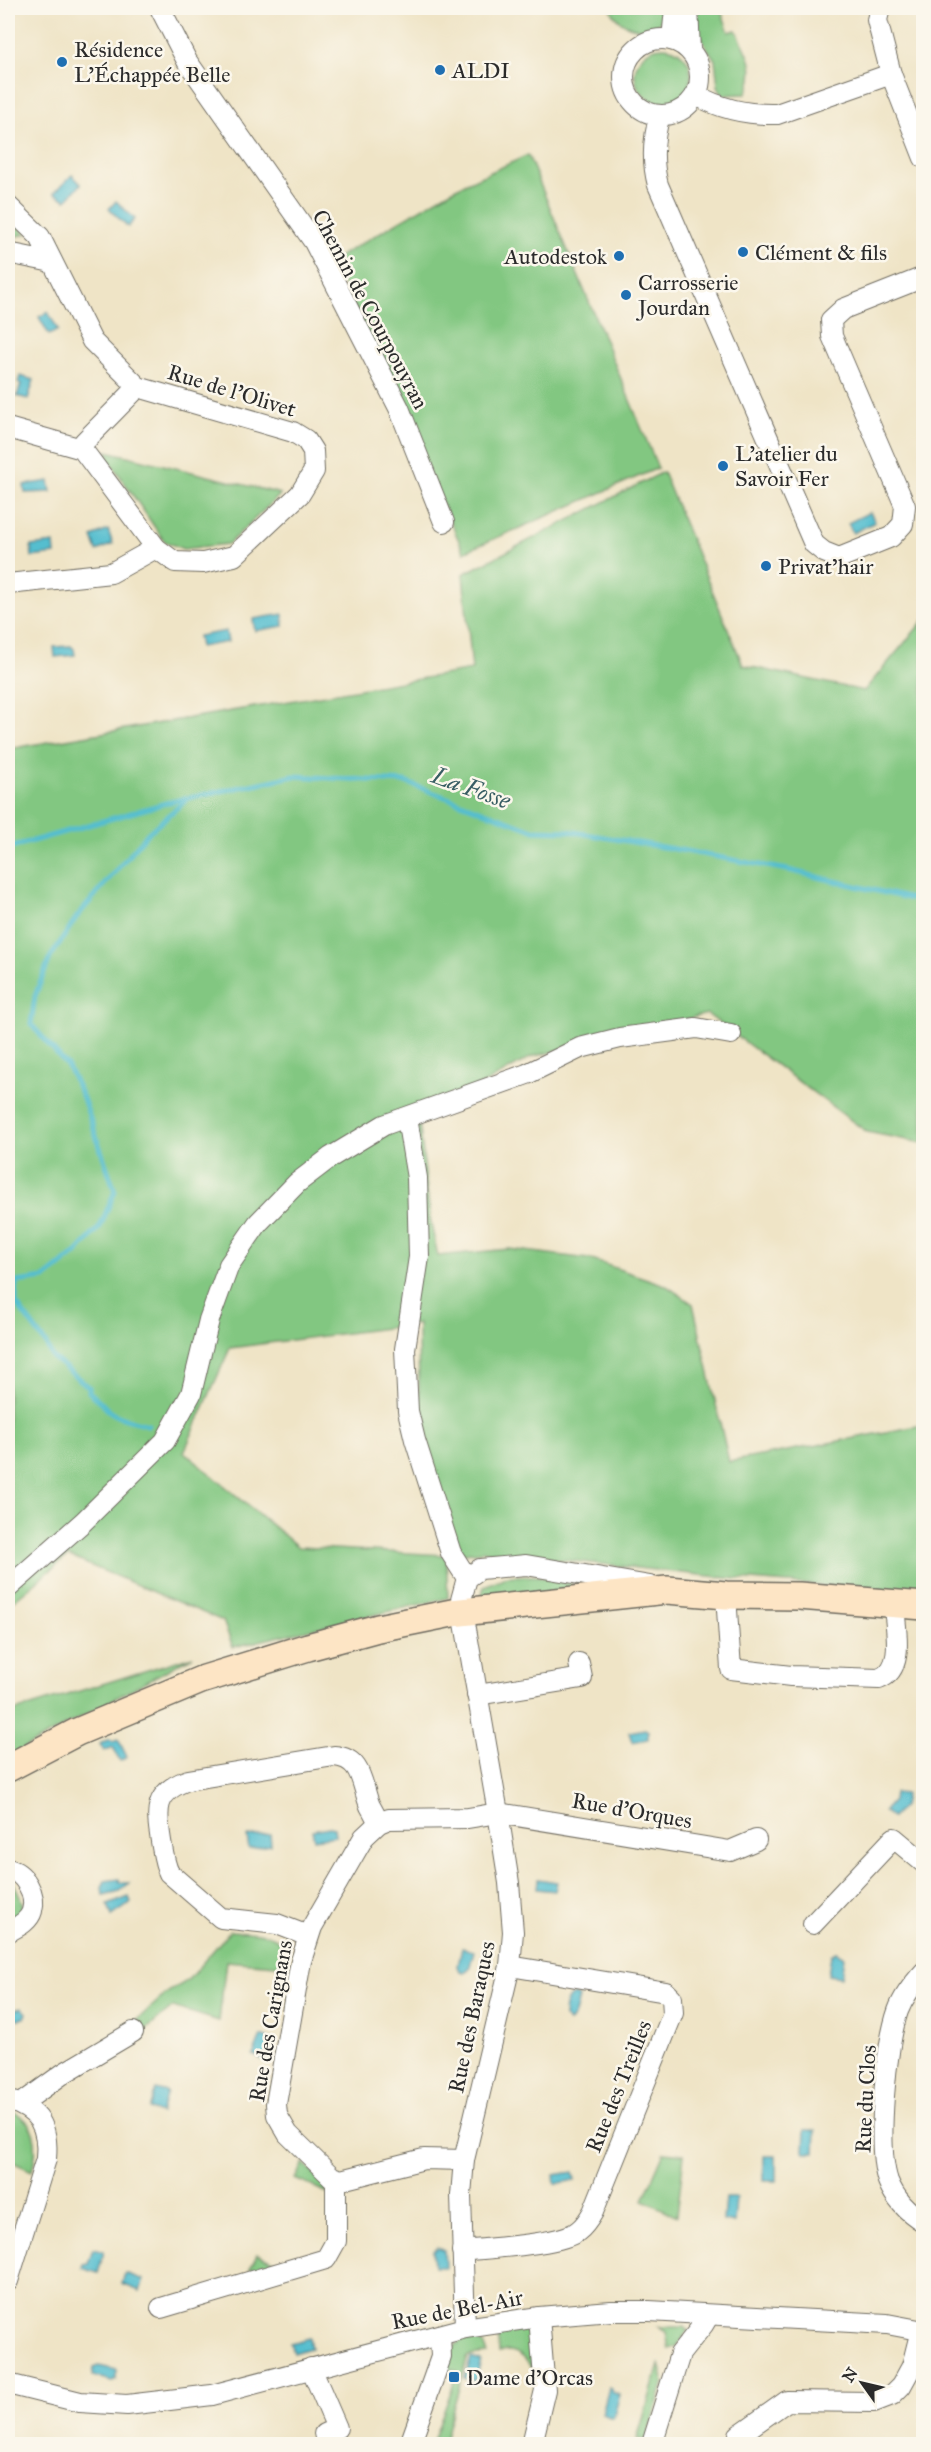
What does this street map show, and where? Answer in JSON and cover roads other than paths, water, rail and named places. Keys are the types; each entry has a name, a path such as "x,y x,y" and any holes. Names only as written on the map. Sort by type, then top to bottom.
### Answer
{"street":[{"name":"Chemin de Courpouyran","path":"160,8 187,61 314,242 399,408 444,522"},
{"path":"672,40 675,8"},
{"path":"688,8 690,50"},
{"path":"880,8 877,20 891,74 924,158"},
{"path":"659,39 672,40 690,50 698,62 700,84 696,94 681,110 660,115 646,112 634,103 626,90 624,76 627,61 636,49 647,42 659,39"},
{"path":"696,94 721,107 760,115 777,114 891,74"},
{"path":"660,115 656,128 654,168 658,185 814,544 824,552 839,558 891,537 903,524 905,506 831,336 831,320 843,309 924,277"},
{"path":"8,206 40,237 92,341 138,387"},
{"path":"8,253 52,262"},
{"name":"Rue de l'Olivet","path":"138,387 293,432 306,440 313,451 314,471 300,494 234,556 203,563 175,562 156,548 82,449 84,442 138,387"},
{"path":"8,428 82,449"},
{"path":"8,584 111,573 156,548"},
{"path":"8,1588 83,1522 165,1441 191,1394 220,1285 229,1265 258,1222 297,1182 331,1157 384,1125 527,1074 567,1052 620,1038 696,1028 731,1034"},
{"path":"407,1118 417,1178 419,1257 405,1349 408,1411 451,1553 467,1578 480,1569 526,1565 667,1590 726,1595 799,1596 924,1606"},
{"name":"Rue des Baraques","path":"465,2328 461,2195 464,2160 510,1966 513,1932 512,1909 498,1813 462,1611 461,1600 467,1578"},
{"path":"8,1768 87,1727 245,1665 378,1628 462,1611 667,1590"},
{"path":"726,1595 731,1669 797,1676 879,1679 885,1676 895,1664 894,1605"},
{"path":"477,1695 582,1678"},
{"path":"308,1936 277,1924 220,1918 169,1873 165,1864 157,1815 159,1804 166,1792 176,1784 188,1780 334,1756 350,1760 361,1773 370,1806 379,1823 389,1819 468,1818 498,1813"},
{"name":"Rue d'Orques","path":"498,1813 730,1851 756,1840"},
{"name":"Rue des Carignans","path":"336,2179 288,2134 277,2115 278,2090 301,1961 308,1936 364,1837 379,1823"},
{"path":"813,1924 894,1838 924,1863"},
{"path":"8,1869 15,1871 24,1879 33,1904 32,1911 24,1923 8,1932"},
{"name":"Rue des Treilles","path":"462,2252 553,2241 577,2232 586,2223 593,2212 673,2013 672,1998 666,1992 510,1966"},
{"name":"Rue du Clos","path":"924,1972 902,2003 889,2048 884,2142 888,2180 896,2197 908,2211 924,2222"},
{"path":"8,2281 46,2159 48,2142 45,2129 36,2115 14,2102 133,2032"},
{"path":"161,2308 326,2259 336,2241 336,2179 347,2180 424,2159 464,2160"},
{"name":"Rue de Bel-Air","path":"8,2384 80,2402 127,2405 212,2395 465,2328 611,2311 886,2324 922,2331"},
{"path":"652,2445 680,2354 704,2325 709,2315"},
{"path":"532,2445 545,2390 539,2318"},
{"path":"739,2435 787,2401 874,2402 892,2395 901,2386 912,2366 922,2331"},
{"path":"410,2445 441,2357 440,2335"},
{"path":"311,2368 337,2428 324,2434"}],"water":[{"path":"72,175 81,184 66,200 54,193"},
{"path":"116,201 135,219 128,227 109,209"},
{"path":"48,312 58,330 49,335 39,317"},
{"path":"20,376 34,380 28,399 17,396 21,384 18,383"},
{"path":"49,481 51,492 25,493 24,485"},
{"path":"870,512 875,522 853,533 848,523"},
{"path":"108,530 113,544 97,551 92,537"},
{"path":"54,543 55,554 32,557 31,546"},
{"path":"283,614 284,626 255,631 253,619"},
{"path":"226,631 228,642 200,647 198,636"},
{"path":"71,646 75,655 55,657 54,647"},
{"path":"645,1729 648,1731 648,1739 632,1742 629,1732"},
{"path":"109,1739 113,1741 118,1739 127,1757 120,1761 113,1747 104,1751 100,1744"},
{"path":"894,1793 905,1794 903,1807 892,1818 884,1811 893,1801"},
{"path":"334,1828 335,1836 314,1839 312,1830"},
{"path":"270,1834 271,1845 249,1849 247,1837"},
{"path":"119,1879 120,1883 129,1883 120,1891 103,1895 102,1887 105,1881"},
{"path":"538,1879 557,1882 555,1891 537,1889"},
{"path":"129,1897 131,1903 112,1916 108,1905"},
{"path":"462,1948 474,1951 469,1969 464,1972 460,1971 458,1966"},
{"path":"836,1952 844,1957 841,1977 828,1975 831,1955"},
{"path":"575,1995 579,1997 574,2015 569,2022 564,2017 565,2004"},
{"path":"22,2008 27,2013 25,2018 8,2020 8,2011"},
{"path":"261,2036 273,2041 264,2060 253,2055"},
{"path":"156,2089 167,2092 161,2113 149,2109"},
{"path":"805,2130 816,2130 815,2152 804,2152"},
{"path":"764,2156 776,2156 776,2181 764,2181"},
{"path":"573,2172 575,2180 555,2184 554,2175"},
{"path":"725,2198 736,2198 734,2223 723,2221"},
{"path":"437,2247 444,2250 445,2267 434,2267 433,2250"},
{"path":"93,2249 104,2252 98,2273 82,2268 83,2264 88,2263"},
{"path":"125,2273 144,2280 140,2291 122,2284"},
{"path":"309,2338 311,2348 293,2353 290,2343"},
{"path":"471,2358 481,2361 475,2381 465,2378"},
{"path":"99,2366 117,2370 117,2379 112,2381 93,2376 94,2368"},
{"path":"609,2388 620,2395 613,2418 602,2414"}],"waterway":[{"name":"La Fosse","path":"8,848 173,801 294,776 405,782 533,830 568,831 680,850 788,870 924,902"},
{"path":"148,1425 120,1417 107,1409 89,1392 89,1387 52,1357 46,1344 16,1303 16,1282 45,1278 75,1254 100,1227 115,1191 83,1098 68,1067 31,1024 35,996 50,958 76,918 147,834 187,799"}],"place":[{"name":"Résidence L'Échappée Belle","path":"62,62"},
{"name":"ALDI","path":"440,70"},
{"name":"Clément & fils","path":"743,252"},
{"name":"Autodestok","path":"619,256"},
{"name":"Carrosserie Jourdan","path":"626,295"},
{"name":"L'atelier du Savoir Fer","path":"723,466"},
{"name":"Privat'hair","path":"766,566"},
{"name":"Dame d'Orcas","path":"454,2377"}]}
